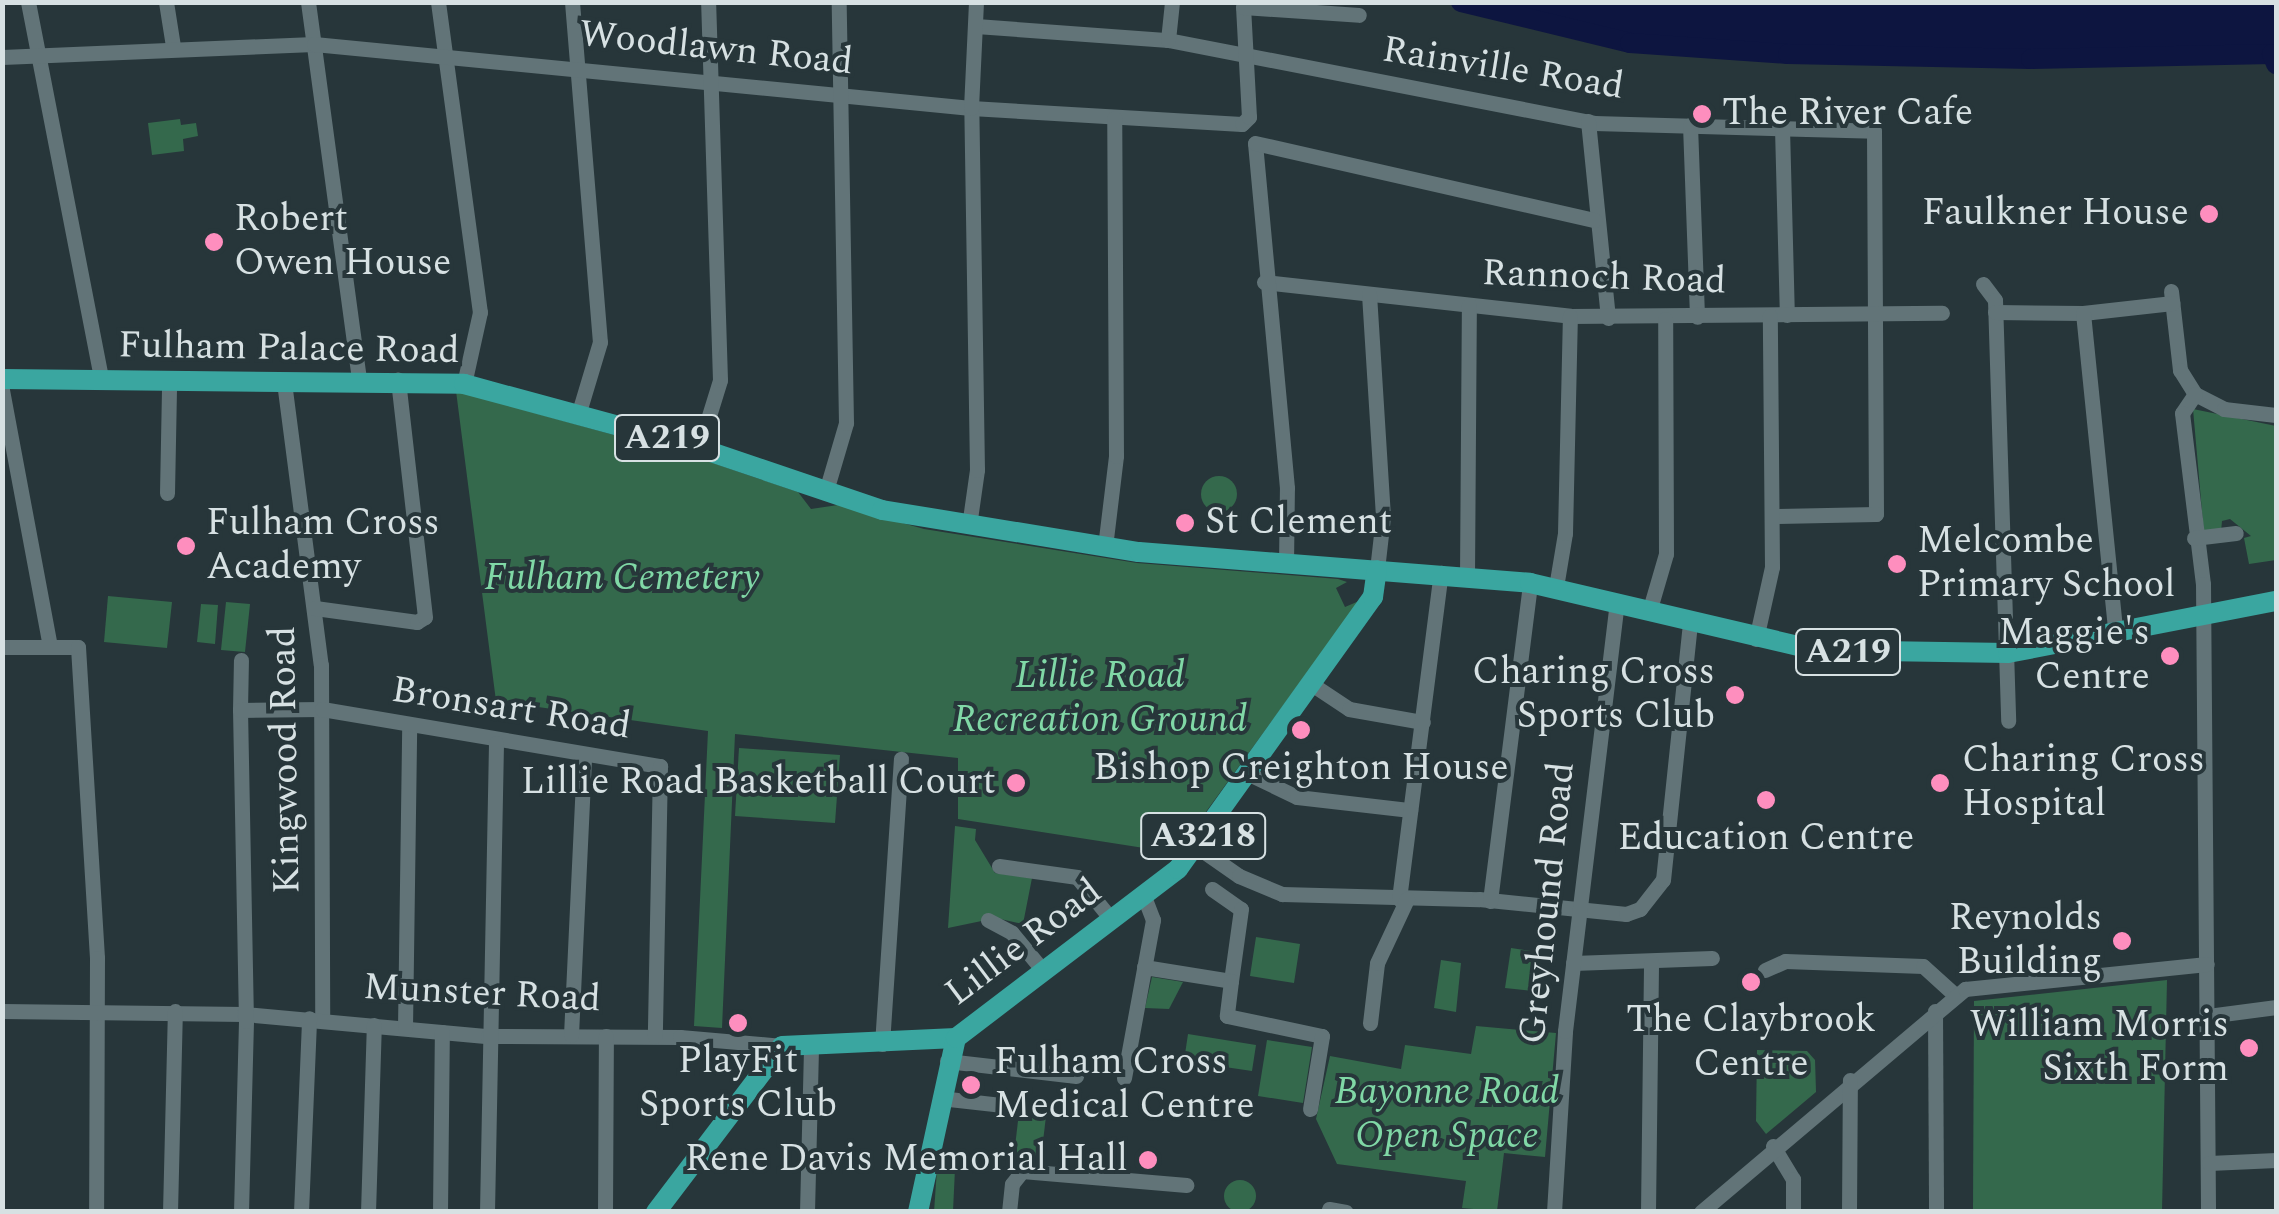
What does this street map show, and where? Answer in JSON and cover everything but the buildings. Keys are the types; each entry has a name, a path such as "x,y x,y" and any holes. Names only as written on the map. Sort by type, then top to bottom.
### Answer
{"main road":[{"name":"Fulham Palace Road","path":"2,379 169,385 359,380 464,384 579,412 699,448 882,510 1105,547 1286,565 1440,572 1530,582 1756,639 1870,654 2008,653 2200,612 2276,601"},
{"name":"Lillie Road","path":"918,1212 947,1061 956,1038 1042,968 1144,896 1196,846 1314,685 1372,598 1376,570"},
{"name":"Munster Road","path":"782,1046 956,1038"},
{"path":"656,1212 782,1046"}],"street":[{"path":"28,2 102,382"},
{"path":"166,2 173,46"},
{"path":"308,2 359,380"},
{"path":"438,2 480,312 464,384"},
{"path":"572,2 600,342 579,412"},
{"path":"699,448 720,380 708,2"},
{"path":"826,491 846,423 839,2"},
{"path":"969,526 977,470 971,108 976,2"},
{"path":"1168,40 1172,2"},
{"path":"1244,59 1243,7 1287,7 1359,15"},
{"name":"Rainville Road","path":"976,26 1168,40 1244,59 1466,93 1588,122 1874,131 1877,312"},
{"name":"Woodlawn Road","path":"2,57 173,46 314,44 971,108 1244,124 1244,59"},
{"path":"1105,547 1116,456 1114,118"},
{"path":"1588,122 1594,220 1608,318"},
{"path":"1690,125 1697,317"},
{"path":"1782,128 1787,315"},
{"path":"1286,565 1287,488 1264,282 1254,144 1594,220"},
{"name":"Rannoch Road","path":"1264,282 1608,318 1942,313"},
{"path":"1982,284 1995,312 2008,720"},
{"path":"1369,294 1383,517 1376,570"},
{"path":"1995,312 2083,312 2172,297 2180,370 2194,394 2224,409 2276,415"},
{"path":"1467,576 1469,305"},
{"path":"1772,516 1876,514 1877,312"},
{"path":"2083,312 2116,630"},
{"path":"1556,587 1565,532 1570,316"},
{"path":"1756,639 1769,590 1770,316"},
{"path":"1650,612 1666,554 1665,320"},
{"path":"316,608 417,622 425,617 398,380"},
{"name":"Kingwood Road","path":"284,382 316,608 322,709 316,1019 301,1212"},
{"path":"168,493 169,385"},
{"path":"2,390 50,646"},
{"path":"2194,394 2182,414 2200,588 2208,1212"},
{"path":"2194,538 2236,532"},
{"path":"1370,1023 1377,963 1403,899 1410,810 1440,572"},
{"path":"1490,901 1530,582"},
{"name":"Greyhound Road","path":"1554,1212 1578,909 1617,603"},
{"path":"1196,846 1239,876 1282,894 1490,901 1626,914 1659,891 1690,624"},
{"path":"2,648 78,647 97,1010 96,1212"},
{"path":"241,660 241,1212"},
{"path":"1314,685 1349,709 1423,722"},
{"name":"Bronsart Road","path":"240,710 322,709 496,743 660,766 663,772 655,1036"},
{"path":"405,1028 408,728"},
{"path":"487,1212 496,743"},
{"path":"571,1035 584,756"},
{"path":"882,1044 901,760"},
{"path":"1249,774 1297,797 1410,810"},
{"path":"999,866 1076,877 1111,919"},
{"path":"1212,888 1241,909 1227,1016 1322,1036 1310,1109"},
{"path":"1124,1078 1152,920 1144,896"},
{"path":"988,920 1012,934 1042,968"},
{"path":"1573,963 1712,958"},
{"path":"1765,970 1785,961 1923,966 1955,995"},
{"path":"1648,1212 1651,962"},
{"path":"1701,1212 1850,1080 1955,995 1974,987 2207,964"},
{"path":"1144,967 1231,981"},
{"path":"2208,1016 2276,1008"},
{"name":"Munster Road","path":"2,1010 244,1014 488,1036 655,1036 782,1046"},
{"path":"1935,1010 1936,1212"},
{"path":"170,1212 174,1012"},
{"path":"368,1212 374,1025"},
{"path":"440,1212 442,1032"},
{"path":"605,1212 606,1036"},
{"path":"807,1212 811,1044"},
{"path":"947,1061 1076,1076"},
{"path":"1849,1212 1850,1080"},
{"path":"940,1098 1001,1106"},
{"path":"1773,1146 1793,1179 1793,1212"},
{"path":"2208,1163 2276,1160"},
{"path":"1010,1212 1015,1176 1042,1172 1186,1185"}],"green space":[{"path":"180,119 181,125 196,123 198,136 183,139 184,151 152,155 148,123"},
{"name":"Fulham Cemetery","path":"456,391 704,460 798,492 811,509 838,505 924,529 1137,563 1338,579 1347,582 1336,588 1345,607 1359,601 1176,853 958,819 958,758 735,734 722,1028 694,1026 708,731 496,701"},
{"path":"2193,409 2276,426 2276,560 2249,564 2244,538 2251,536 2230,519 2222,521 2221,532 2204,534"},
{"path":"1219,476 1232,481 1237,494 1232,507 1219,512 1206,507 1201,494 1206,481"},
{"path":"108,596 172,602 167,648 104,642"},
{"path":"226,602 250,604 245,652 221,650"},
{"path":"201,604 218,605 215,644 197,642"},
{"path":"739,748 840,755 835,823 735,816"},
{"path":"955,826 976,829 975,840 995,873 1032,878 1023,924 996,918 948,928"},
{"path":"1256,937 1300,944 1294,983 1250,976"},
{"path":"1511,948 1537,952 1532,991 1505,988"},
{"path":"1441,960 1461,963 1456,1012 1434,1008"},
{"path":"1152,977 1183,982 1169,1009 1145,1008"},
{"path":"2167,980 2162,1211 1973,1211 1974,1001"},
{"name":"Bayonne Road Open Space","path":"1476,1026 1556,1033 1545,1157 1504,1153 1497,1211 1462,1208 1466,1181 1337,1164 1316,1119 1330,1056 1401,1069 1405,1045 1471,1054"},
{"path":"1188,1034 1256,1045 1252,1071 1184,1061"},
{"path":"1267,1040 1312,1047 1303,1103 1258,1096"},
{"path":"1757,1050 1807,1051 1815,1060 1816,1092 1766,1134 1756,1121"},
{"path":"1020,1104 1047,1108 1041,1158 1014,1155"},
{"path":"937,1169 955,1169 953,1211 934,1212"},
{"path":"1240,1180 1251,1185 1256,1196 1251,1207 1240,1212 1229,1207 1224,1196 1229,1185"}],"shaded area":[{"path":"1461,3 2276,3 2276,64 2271,54 2031,59 1789,54 1630,43"}],"waterway":[{"path":"1461,2 1630,43 1788,54 2031,59 2272,54 2276,64"}],"place":[{"name":"The River Cafe","path":"1702,114"},
{"name":"Faulkner House","path":"2209,214"},
{"name":"Robert Owen House","path":"214,242"},
{"name":"St Clement","path":"1185,523"},
{"name":"Fulham Cross Academy","path":"186,546"},
{"name":"Melcombe Primary School","path":"1897,564"},
{"name":"Maggie's Centre","path":"2170,656"},
{"name":"Charing Cross Sports Club","path":"1735,695"},
{"name":"Bishop Creighton House","path":"1301,730"},
{"name":"Lillie Road Basketball Court","path":"1016,783"},
{"name":"Charing Cross Hospital","path":"1940,783"},
{"name":"Education Centre","path":"1766,800"},
{"name":"Reynolds Building","path":"2122,941"},
{"name":"The Claybrook Centre","path":"1751,982"},
{"name":"PlayFit Sports Club","path":"738,1023"},
{"name":"William Morris Sixth Form","path":"2249,1048"},
{"name":"Fulham Cross Medical Centre","path":"971,1085"},
{"name":"Rene Davis Memorial Hall","path":"1148,1160"}],"park label":[{"name":"Lillie Road Recreation Ground","path":"1100,699"}]}
